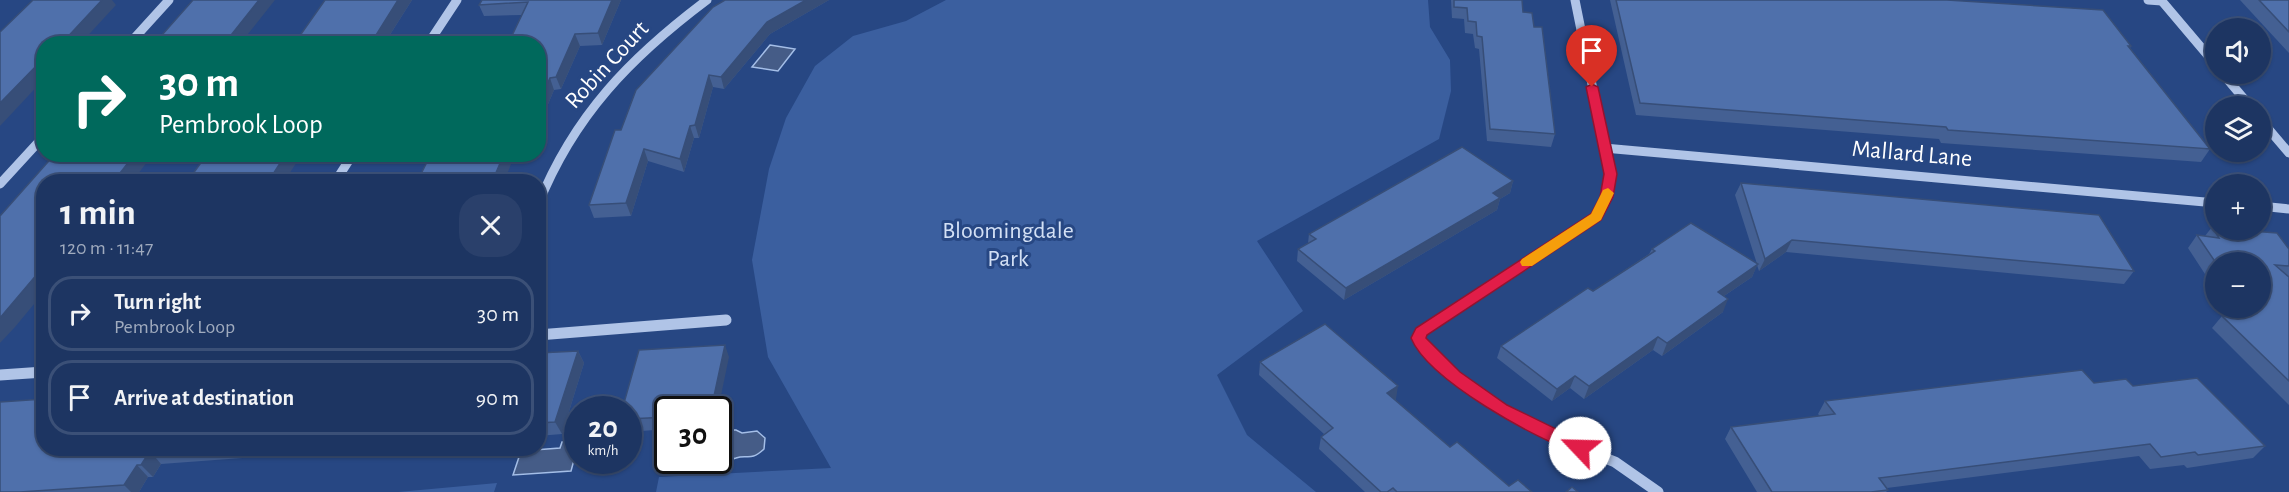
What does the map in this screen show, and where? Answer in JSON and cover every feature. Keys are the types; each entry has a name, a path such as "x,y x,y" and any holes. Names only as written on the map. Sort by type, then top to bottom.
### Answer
{"street":[{"path":"136,36 169,0"},
{"path":"433,36 457,0"},
{"name":"Robin Court","path":"546,184 572,136 603,93 639,54 707,0"},
{"path":"1575,0 1610,174 1607,197 1596,217 1421,332 1419,338 1421,344 1454,376 1502,409 1562,441 1615,462 1658,492"},
{"path":"2148,0 2162,1 2205,52"},
{"path":"2231,84 2242,96"},
{"path":"2271,132 2289,153"},
{"path":"0,184 36,145"},
{"name":"Mallard Lane","path":"1604,148 2205,201"},
{"path":"2271,208 2289,209"},
{"path":"546,334 726,320"},
{"path":"0,375 36,373"}],"green space":[{"name":"Bloomingdale Park","path":"946,0 1428,0 1430,27 1450,60 1451,91 1439,139 1257,241 1303,311 1217,375 1247,435 1316,492 656,492 659,477 831,468 768,357 752,260 769,169 786,118 815,66 853,36 906,21"},
{"path":"497,483 494,492 398,492"}],"shaded area":[{"path":"770,45 795,49 778,71 752,67"},
{"path":"732,430 742,433 757,431 765,438 764,449 759,453 752,457 732,460"},
{"path":"564,442 564,471 513,475 519,456 546,456 546,449 560,448"}],"building":[{"path":"33,0 102,0 68,36 36,36 36,66 0,103 0,32"},
{"path":"193,0 259,0 230,36 161,36"},
{"path":"325,0 398,0 376,36 300,36"},
{"path":"482,0 612,0 598,33 575,34 556,77 550,78 546,86 546,36 512,36 528,2 479,5"},
{"path":"725,0 806,0 767,22 721,77 709,75 695,125 690,126 680,159 644,149 626,203 589,205 615,130 621,130 636,90 713,7"},
{"path":"1454,0 1522,0 1523,12 1532,13 1534,27 1542,27 1555,134 1490,129 1482,37 1477,36 1476,22 1468,21 1467,8 1454,7"},
{"path":"1616,0 1947,0 2103,10 2131,46 2128,46 2205,143 2205,149 1948,130 1946,127 1640,103"},
{"path":"2259,0 2289,0 2289,32"},
{"path":"1462,147 1513,181 1493,193 1500,198 1346,288 1298,249 1316,239 1309,234"},
{"path":"48,162 129,162 119,174 37,174"},
{"path":"201,162 281,162 273,174 193,174"},
{"path":"427,162 501,162 495,174 421,174"},
{"path":"36,175 36,275 0,318 0,216"},
{"path":"1741,183 2099,215 2134,271 1792,240 1765,259"},
{"path":"1691,223 1758,264 1718,292 1728,299 1667,343 1658,337 1589,386 1575,376 1557,389 1501,346 1588,288 1593,291 1655,251 1652,249"},
{"path":"2271,233 2277,233 2289,249 2289,266 2275,265 2289,277 2289,381 2224,318 2271,318 2271,252 2209,252 2197,235 2205,236 2205,240 2271,240"},
{"path":"1325,324 1398,386 1387,393 1450,447 1457,442 1509,486 1518,480 1532,492 1397,492 1393,488 1387,492 1381,492 1321,437 1333,428 1260,362"},
{"path":"725,345 714,396 654,396 654,418 642,418 642,396 626,396 639,350"},
{"path":"578,351 555,422 546,423 546,353"},
{"path":"2082,370 2094,383 2126,379 2133,386 2197,378 2265,446 2198,455 2195,452 2161,457 2150,444 1879,478 1888,490 1772,492 1731,427 1835,414 1825,401"},
{"path":"36,400 36,456 147,456 141,465 137,465 124,485 0,492 0,402"},
{"path":"1572,487 1578,492 1566,492"}],"slow traffic":[{"path":"1527,262 1596,217 1608,193"}],"route":[{"path":"1580,448 1502,409 1454,376 1421,344 1419,338 1421,332 1596,217 1607,197 1610,174 1592,87"}]}
